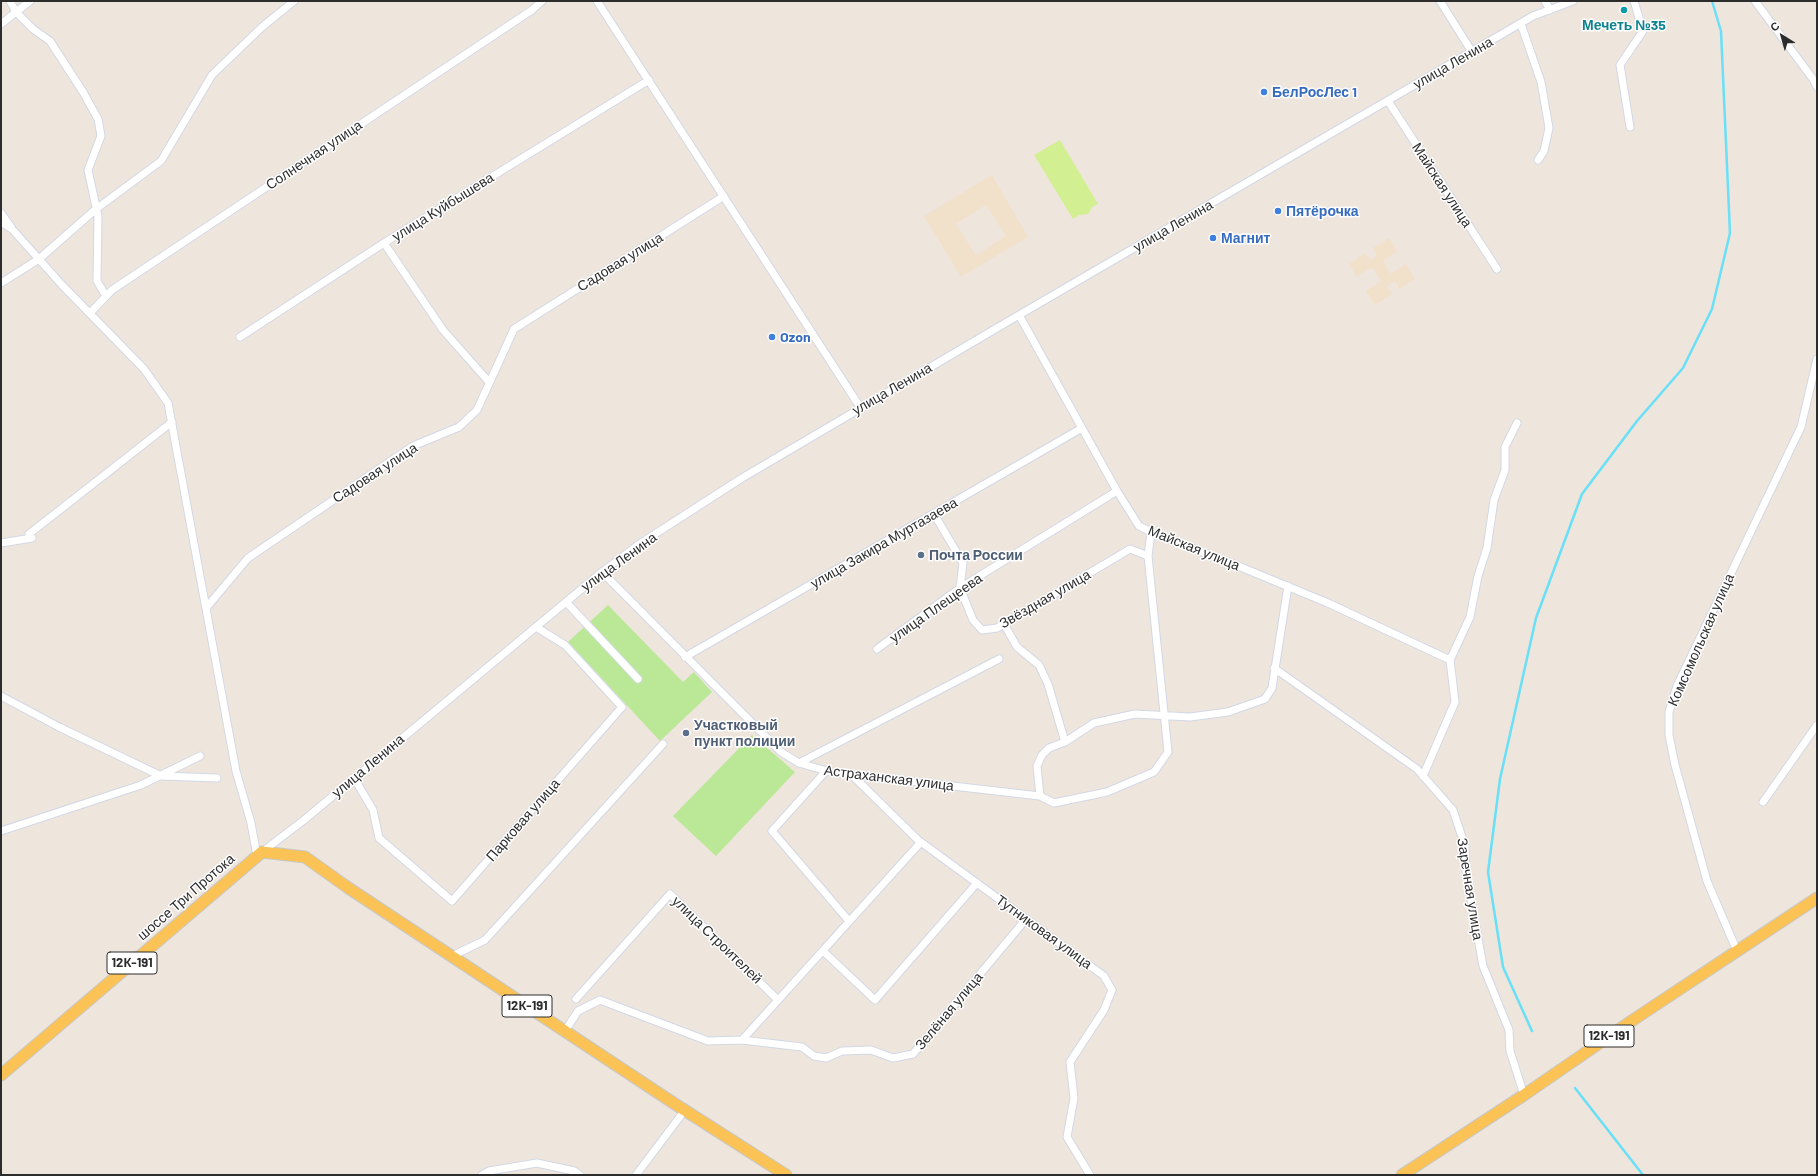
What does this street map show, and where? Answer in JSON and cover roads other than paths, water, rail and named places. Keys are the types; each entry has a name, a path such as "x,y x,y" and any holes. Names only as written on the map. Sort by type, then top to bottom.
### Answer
{"main road":[{"name":"12К-191","path":"260,854 305,857 347,887 786,1175"},
{"name":"шоссе Три Протока","path":"1,1075 260,854"},
{"name":"12К-191","path":"1402,1175 1817,898"}],"street":[{"path":"10,1 16,12 33,29 50,41 83,92 98,119 101,136 88,170 98,216 97,281 106,296"},
{"path":"1,24 5,17 16,12 30,1"},
{"path":"1,283 39,259 96,209 161,161 212,75 262,27 294,1"},
{"name":"Солнечная улица","path":"90,313 112,290 532,10 542,1"},
{"path":"597,1 860,407"},
{"path":"1440,1 1472,52"},
{"path":"1545,1 1550,10"},
{"name":"улица Ленина","path":"260,854 602,572 638,545 742,478 860,407 1521,24 1573,1"},
{"path":"1630,127 1620,65 1643,31 1634,1"},
{"path":"1754,1 1817,87"},
{"path":"1521,24 1541,82 1549,128 1544,151 1538,160"},
{"name":"улица Куйбышева","path":"240,337 384,243 649,80"},
{"name":"Майская улица","path":"1388,101 1497,269"},
{"name":"Садовая улица","path":"206,608 248,558 413,446 459,427 477,410 514,329 724,196"},
{"path":"1,213 12,229 39,259 144,370 168,403 236,771 260,854"},
{"path":"1,222 12,229"},
{"path":"384,243 443,330 490,382"},
{"name":"Майская улица","path":"1019,315 1117,491 1139,526 1328,603 1450,660"},
{"name":"Комсомольская улица","path":"1737,951 1707,881 1675,765 1669,735 1669,712 1677,686 1801,427 1817,359"},
{"path":"1,543 30,536 172,422"},
{"path":"1423,776 1455,702 1450,660 1470,618 1478,576 1487,548 1494,500 1505,470 1506,447 1517,423"},
{"name":"улица Закира Муртазаева","path":"685,657 1082,428"},
{"name":"улица Плещеева","path":"877,649 960,588 1117,491"},
{"path":"934,514 963,563 960,588"},
{"name":"Астраханская улица","path":"602,572 781,752 799,763 826,771 852,775 1040,796 1054,803 1107,792 1154,772 1168,752 1148,556 1151,532"},
{"name":"Звёздная улица","path":"960,588 973,620 982,630 997,628 1130,549 1148,556"},
{"path":"1040,796 1038,766 1042,755 1049,748 1065,742 1094,723 1135,714 1190,717 1228,712 1265,699 1272,688 1288,586"},
{"path":"566,602 638,679"},
{"path":"1004,624 1018,647 1039,665 1048,684 1065,742"},
{"name":"Парковая улица","path":"354,778 373,810 379,838 452,901 622,707 565,645 536,627"},
{"path":"799,763 999,659"},
{"name":"Заречная улица","path":"1274,668 1417,768 1452,810 1465,846 1466,872 1483,966 1509,1030 1510,1051 1524,1095"},
{"path":"1,696 59,727 161,776 217,778"},
{"path":"1763,802 1817,725"},
{"path":"452,956 486,940 663,744"},
{"path":"1,831 141,785 200,756"},
{"path":"826,771 772,831 849,921"},
{"name":"Тутниковая улица","path":"852,775 921,842 1104,976 1112,990 1104,1010 1070,1062 1074,1098 1067,1137 1090,1175"},
{"path":"742,1040 921,842"},
{"path":"823,951 875,1000 977,883"},
{"name":"улица Строителей","path":"576,999 670,894 778,1000"},
{"name":"Зелёная улица","path":"565,1031 578,1011 600,1000 708,1041 742,1040 802,1047 814,1056 826,1058 842,1051 871,1050 893,1058 913,1054 1026,919"},
{"path":"636,1175 685,1110"},
{"path":"482,1175 490,1171 536,1163 574,1171 580,1175"}],"waterway":[{"path":"1532,1031 1503,967 1488,872 1500,779 1536,618 1582,494 1637,421 1683,368 1712,309 1730,233 1721,31 1712,1"},
{"path":"1575,1088 1643,1175"}],"place":[{"name":"Мечеть №35","path":"1624,10"},
{"name":"БелРосЛес 1","path":"1264,92"},
{"name":"Пятёрочка","path":"1278,211"},
{"name":"Магнит","path":"1213,238"},
{"name":"Ozon","path":"772,337"},
{"name":"Почта России","path":"921,555"},
{"name":"Участковый пункт полиции","path":"686,733"}]}
